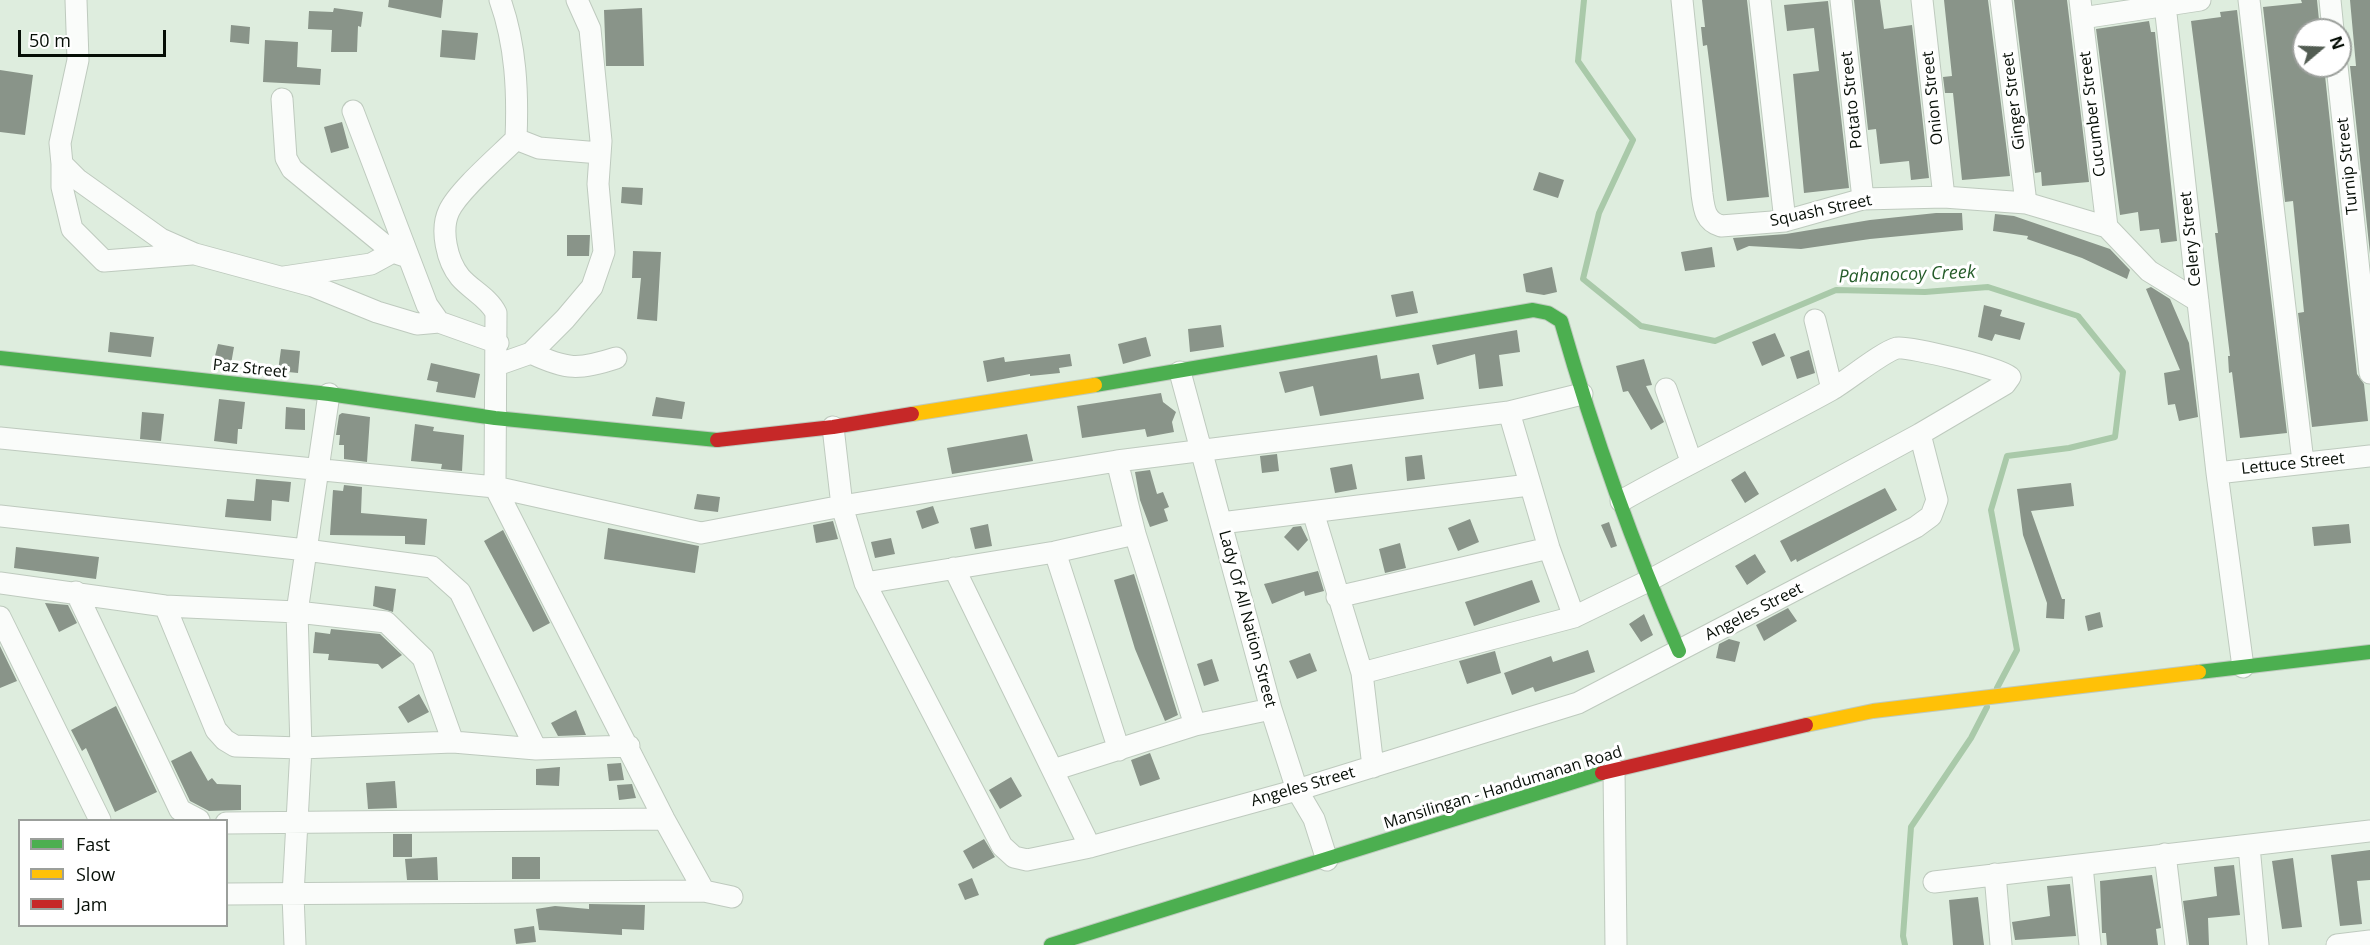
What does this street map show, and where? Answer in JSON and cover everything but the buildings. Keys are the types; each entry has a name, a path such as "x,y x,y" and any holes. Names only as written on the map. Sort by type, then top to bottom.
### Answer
{"street":[{"path":"76,0 78,60 60,143 62,188 72,229 104,261 195,254"},
{"path":"501,0 507,19 517,74 516,139 449,210 444,228 448,253 460,276 493,306 496,313 498,343 495,487 629,746 664,819 705,891"},
{"path":"497,365 531,353 565,320 592,287 604,252 598,184 600,153 590,29 577,0"},
{"name":"Squash Street","path":"1682,0 1702,194 1707,217 1713,224 1721,226 1785,221 1863,199 1944,197 2026,203 2107,227"},
{"path":"1760,0 1785,221"},
{"name":"Potato Street","path":"1841,0 1863,199"},
{"name":"Onion Street","path":"1922,0 1944,197"},
{"name":"Ginger Street","path":"2001,0 2026,203"},
{"path":"2081,9 2165,5 2200,0"},
{"path":"2249,0 2303,462"},
{"path":"2330,0 2332,18"},
{"name":"Celery Street","path":"2165,5 2217,473 2243,667"},
{"name":"Cucumber Street","path":"2081,9 2107,227"},
{"name":"Turnip Street","path":"2338,78 2370,373"},
{"path":"282,99 286,158 292,169 401,254"},
{"path":"353,111 401,254 427,305 439,322"},
{"path":"516,139 539,148 600,153"},
{"path":"62,164 117,209 161,239 195,254 282,278 417,324 439,322 498,343"},
{"path":"2107,227 2149,272 2198,301"},
{"path":"282,278 371,264 401,254"},
{"name":"Paz Street","path":"0,358 329,394 495,418 718,440 833,427 1180,372 1533,310 1548,313 1562,321 1582,394"},
{"path":"1815,320 1832,389"},
{"path":"1362,673 1574,617 1647,581 1920,434 2005,384 2010,376 2001,369 1943,357 1918,349 1896,348 1832,389 1691,461 1621,501"},
{"path":"531,353 554,364 585,368 616,358"},
{"name":"Lady Of All Nation Street","path":"1180,372 1271,709 1297,789 1314,819 1327,860"},
{"path":"1666,388 1691,461"},
{"path":"295,945 293,895 301,748 297,612 329,394"},
{"path":"0,438 495,487 701,533 842,506 1117,460 1199,448 1509,412 1582,394 1647,581 1679,651"},
{"path":"1509,412 1529,485 1574,617"},
{"name":"Angeles Street","path":"833,427 842,506 865,583 1002,846 1014,857 1027,860 1090,847 1297,789 1578,703 1916,528 1931,516 1937,500 1920,434"},
{"name":"Lettuce Street","path":"2217,473 2370,456"},
{"path":"1117,460 1135,534 1195,725"},
{"path":"1221,523 1529,485"},
{"path":"1313,512 1362,673 1373,767"},
{"path":"0,516 306,550 432,567 460,592 536,749"},
{"path":"865,583 1055,552 1135,534"},
{"path":"1337,597 1549,548"},
{"path":"1055,552 1119,750"},
{"path":"954,568 1090,847"},
{"path":"0,584 76,592 165,606 297,612 386,621 423,658 453,742"},
{"path":"76,592 180,810 197,819"},
{"path":"165,606 216,730 225,740 235,746 301,748 453,742 536,749 629,746"},
{"path":"0,617 100,819"},
{"name":"Mansilingan - Handumanan Road","path":"1051,945 1092,940 1327,860 1614,769 1873,711 2370,652"},
{"path":"1053,770 1195,725 1271,709"},
{"path":"1614,769 1616,945"},
{"path":"228,823 664,819"},
{"path":"1934,882 2370,831"},
{"path":"2249,846 2258,945"},
{"path":"2165,854 2176,945"},
{"path":"2082,866 2090,945"},
{"path":"1995,874 2001,945"},
{"path":"228,894 705,891 732,897"},
{"path":"2337,945 2370,941"}],"waterway":[{"name":"Pahanocoy Creek","path":"1584,0 1578,61 1633,140 1599,213 1583,279 1641,326 1715,341 1836,290 1925,292 1988,287 2078,316 2123,372 2115,437 2069,448 2007,456 1991,510 2017,650 1997,688"},
{"name":"Pahanocoy Creek","path":"1905,945 1903,936 1911,827 1971,738 1987,707"}],"traffic: fast":[{"path":"1095,385 1533,310 1548,313 1561,321 1614,488 1679,651"},
{"path":"0,358 329,394 495,418 717,440"},
{"path":"2199,672 2370,652"},
{"path":"1051,945 1602,773"}],"traffic: slow":[{"path":"912,414 1095,385"},
{"path":"1806,725 1873,711 2199,672"}],"traffic: jam":[{"path":"717,440 833,427 912,414"},
{"path":"1602,773 1806,725"}]}
